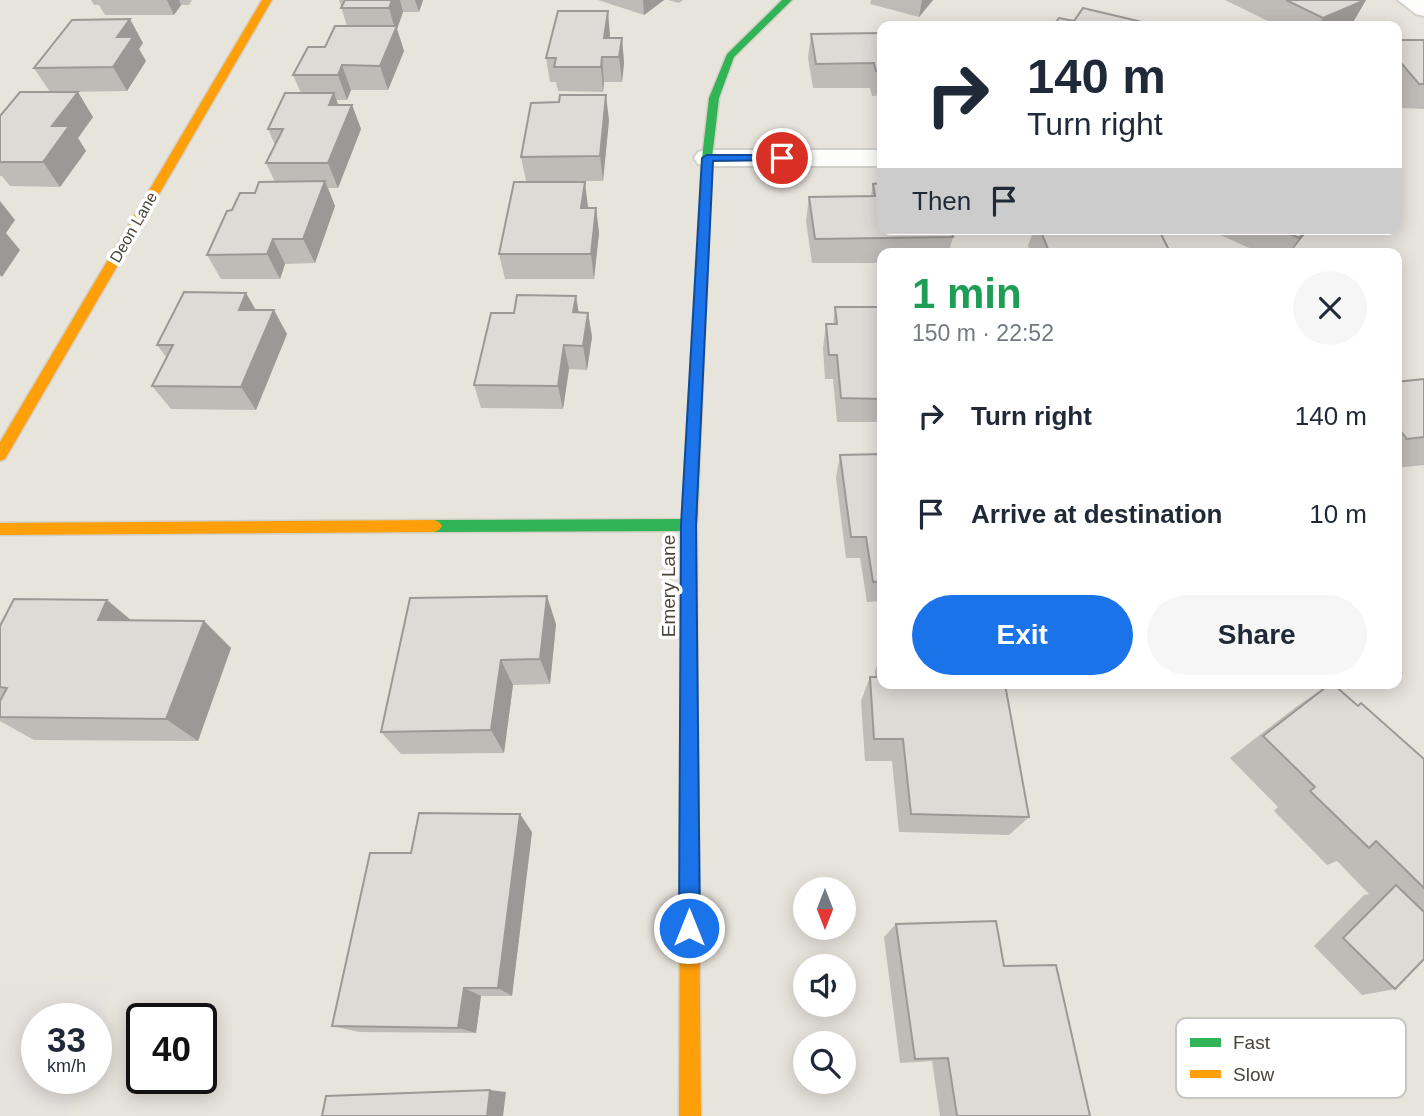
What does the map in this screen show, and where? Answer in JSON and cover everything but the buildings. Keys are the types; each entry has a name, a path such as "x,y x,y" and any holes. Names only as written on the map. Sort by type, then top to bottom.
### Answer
{"street":[{"name":"Deon Lane","path":"0,455 267,0"},
{"name":"Emery Lane","path":"690,1116 689,525 707,158 713,98 730,56 787,0"},
{"path":"1409,0 1424,9"},
{"path":"707,158 877,158"},
{"path":"0,528 689,525"}],"shaded area":[{"path":"0,0 1424,0 1424,1116 0,1116"},
{"path":"113,982 106,1003 21,1003 21,1094 75,1094 67,1116 0,1116 0,983"}],"traffic: fast":[{"path":"689,650 689,525 707,158 714,98 730,56 787,0"},
{"path":"434,526 689,525"}],"traffic: slow":[{"path":"0,455 267,0"},
{"path":"0,529 434,526"},
{"path":"689,650 690,1116"}],"route":[{"path":"689,928 689,525 707,158 782,158"}]}
